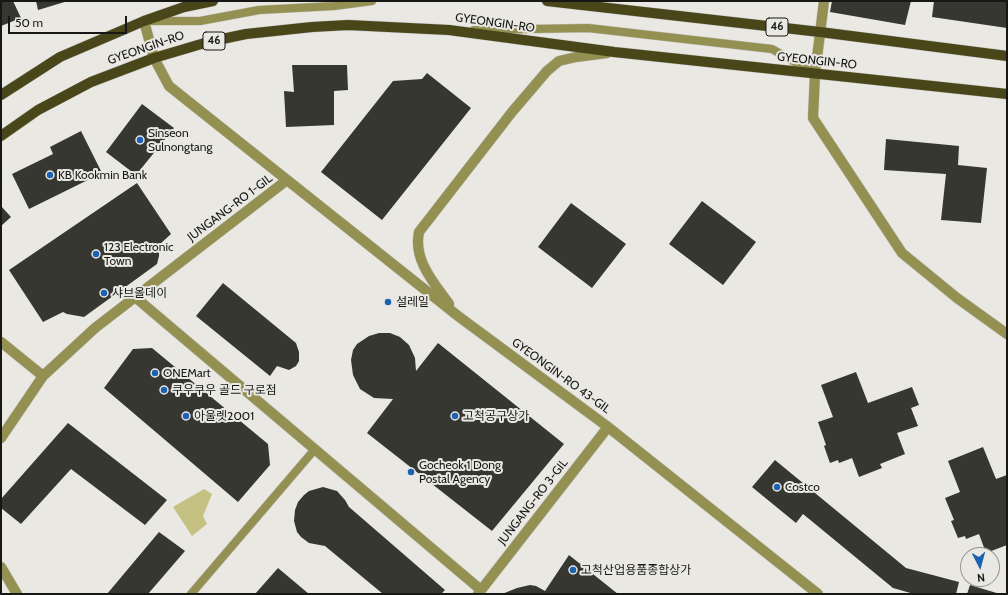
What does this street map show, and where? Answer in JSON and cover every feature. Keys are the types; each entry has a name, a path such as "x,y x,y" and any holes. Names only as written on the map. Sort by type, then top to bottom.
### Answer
{"main road":[{"name":"GYEONGIN-RO","path":"1,95 60,57 144,21 184,7 213,1"},
{"name":"46","path":"547,1 820,32 1007,56"},
{"name":"GYEONGIN-RO","path":"1,136 38,110 91,82 154,58 208,42 246,34 348,25 449,30 614,52 1007,94"}],"street":[{"path":"824,1 815,74 813,118 902,253 957,298 1007,334"},
{"name":"GYEONGIN-RO 43-GIL","path":"144,21 154,58 169,86 458,316 608,427 818,594"},
{"path":"458,316 428,276 421,259 417,242 418,232 546,71 559,61 576,57 614,52"},
{"name":"JUNGANG-RO 1-GIL","path":"1,438 43,376 95,328 287,180"},
{"path":"135,297 315,449 480,592"},
{"path":"1,342 43,376"},
{"name":"JUNGANG-RO 3-GIL","path":"480,592 608,427"},
{"path":"1,567 17,594"}],"lane":[{"path":"144,21 200,22 259,10 334,6 372,1"},
{"path":"449,30 588,28 772,49 815,74"},
{"path":"191,594 315,449"}],"shaded area":[{"path":"204,489 212,494 203,516 207,524 192,536 173,507"}],"building":[{"path":"1,1 13,1 21,18 1,26"},
{"path":"36,1 68,1 38,10"},
{"path":"832,1 911,1 905,25 830,12"},
{"path":"934,1 1007,1 1007,28 932,17"},
{"path":"292,65 347,65 348,90 334,91 334,125 286,127 284,91 294,92"},
{"path":"427,73 471,108 382,220 321,172 393,81 422,79"},
{"name":"Sinseon Sulnongtang","path":"142,104 174,128 136,175 106,152"},
{"path":"81,131 102,173 29,209 12,174 53,154 50,147"},
{"path":"886,139 959,146 958,165 987,168 981,223 941,220 946,174 884,170"},
{"name":"123 Electronic Town","path":"137,183 171,234 159,245 157,264 84,317 63,312 43,322 9,270"},
{"path":"702,201 756,242 723,285 669,244"},
{"path":"571,203 626,244 592,288 538,247"},
{"path":"1,206 11,217 1,226"},
{"path":"223,283 296,343 299,352 299,361 296,366 289,370 277,366 270,376 196,316"},
{"name":"고척공구상가","path":"379,333 390,333 400,337 409,345 415,358 416,371 438,343 564,444 492,531 367,433 393,399 374,398 360,389 353,375 351,360 353,350 357,344 369,336"},
{"name":"아울렛2001","path":"152,348 268,444 270,465 238,502 104,388 133,349"},
{"path":"856,372 868,403 912,387 919,405 911,408 918,426 897,433 905,454 880,464 882,468 859,477 852,458 839,463 838,460 830,463 824,446 826,445 818,422 833,417 821,385"},
{"path":"68,423 167,500 145,525 71,469 21,524 1,508 1,499"},
{"path":"983,447 996,479 1007,475 1007,545 1000,548 984,547 979,534 966,539 965,536 958,538 951,521 954,520 945,498 960,492 948,461"},
{"path":"775,460 906,568 959,582 956,594 914,594 893,588 803,514 796,523 752,487"},
{"path":"323,487 337,491 349,507 445,590 441,594 383,594 325,546 309,543 301,537 297,532 294,521 295,510 298,502 309,491"},
{"path":"159,532 185,551 148,594 107,594"},
{"name":"고척산업용품종합상가","path":"569,555 618,594 502,594 530,585 536,586 545,591"},
{"path":"278,568 309,594 255,594"},
{"path":"969,587 977,587 1000,594 967,594"}],"place":[{"name":"Sinseon Sulnongtang","path":"140,140"},
{"name":"KB Kookmin Bank","path":"50,175"},
{"name":"123 Electronic Town","path":"96,254"},
{"name":"샤브올데이","path":"104,293"},
{"name":"설레일","path":"388,302"},
{"name":"ONEMart","path":"155,373"},
{"name":"쿠우쿠우 골드 구로점","path":"164,390"},
{"name":"아울렛2001","path":"186,416"},
{"name":"고척공구상가","path":"455,416"},
{"name":"Gocheok 1 Dong Postal Agency","path":"411,472"},
{"name":"Costco","path":"777,487"},
{"name":"고척산업용품종합상가","path":"573,570"}]}
